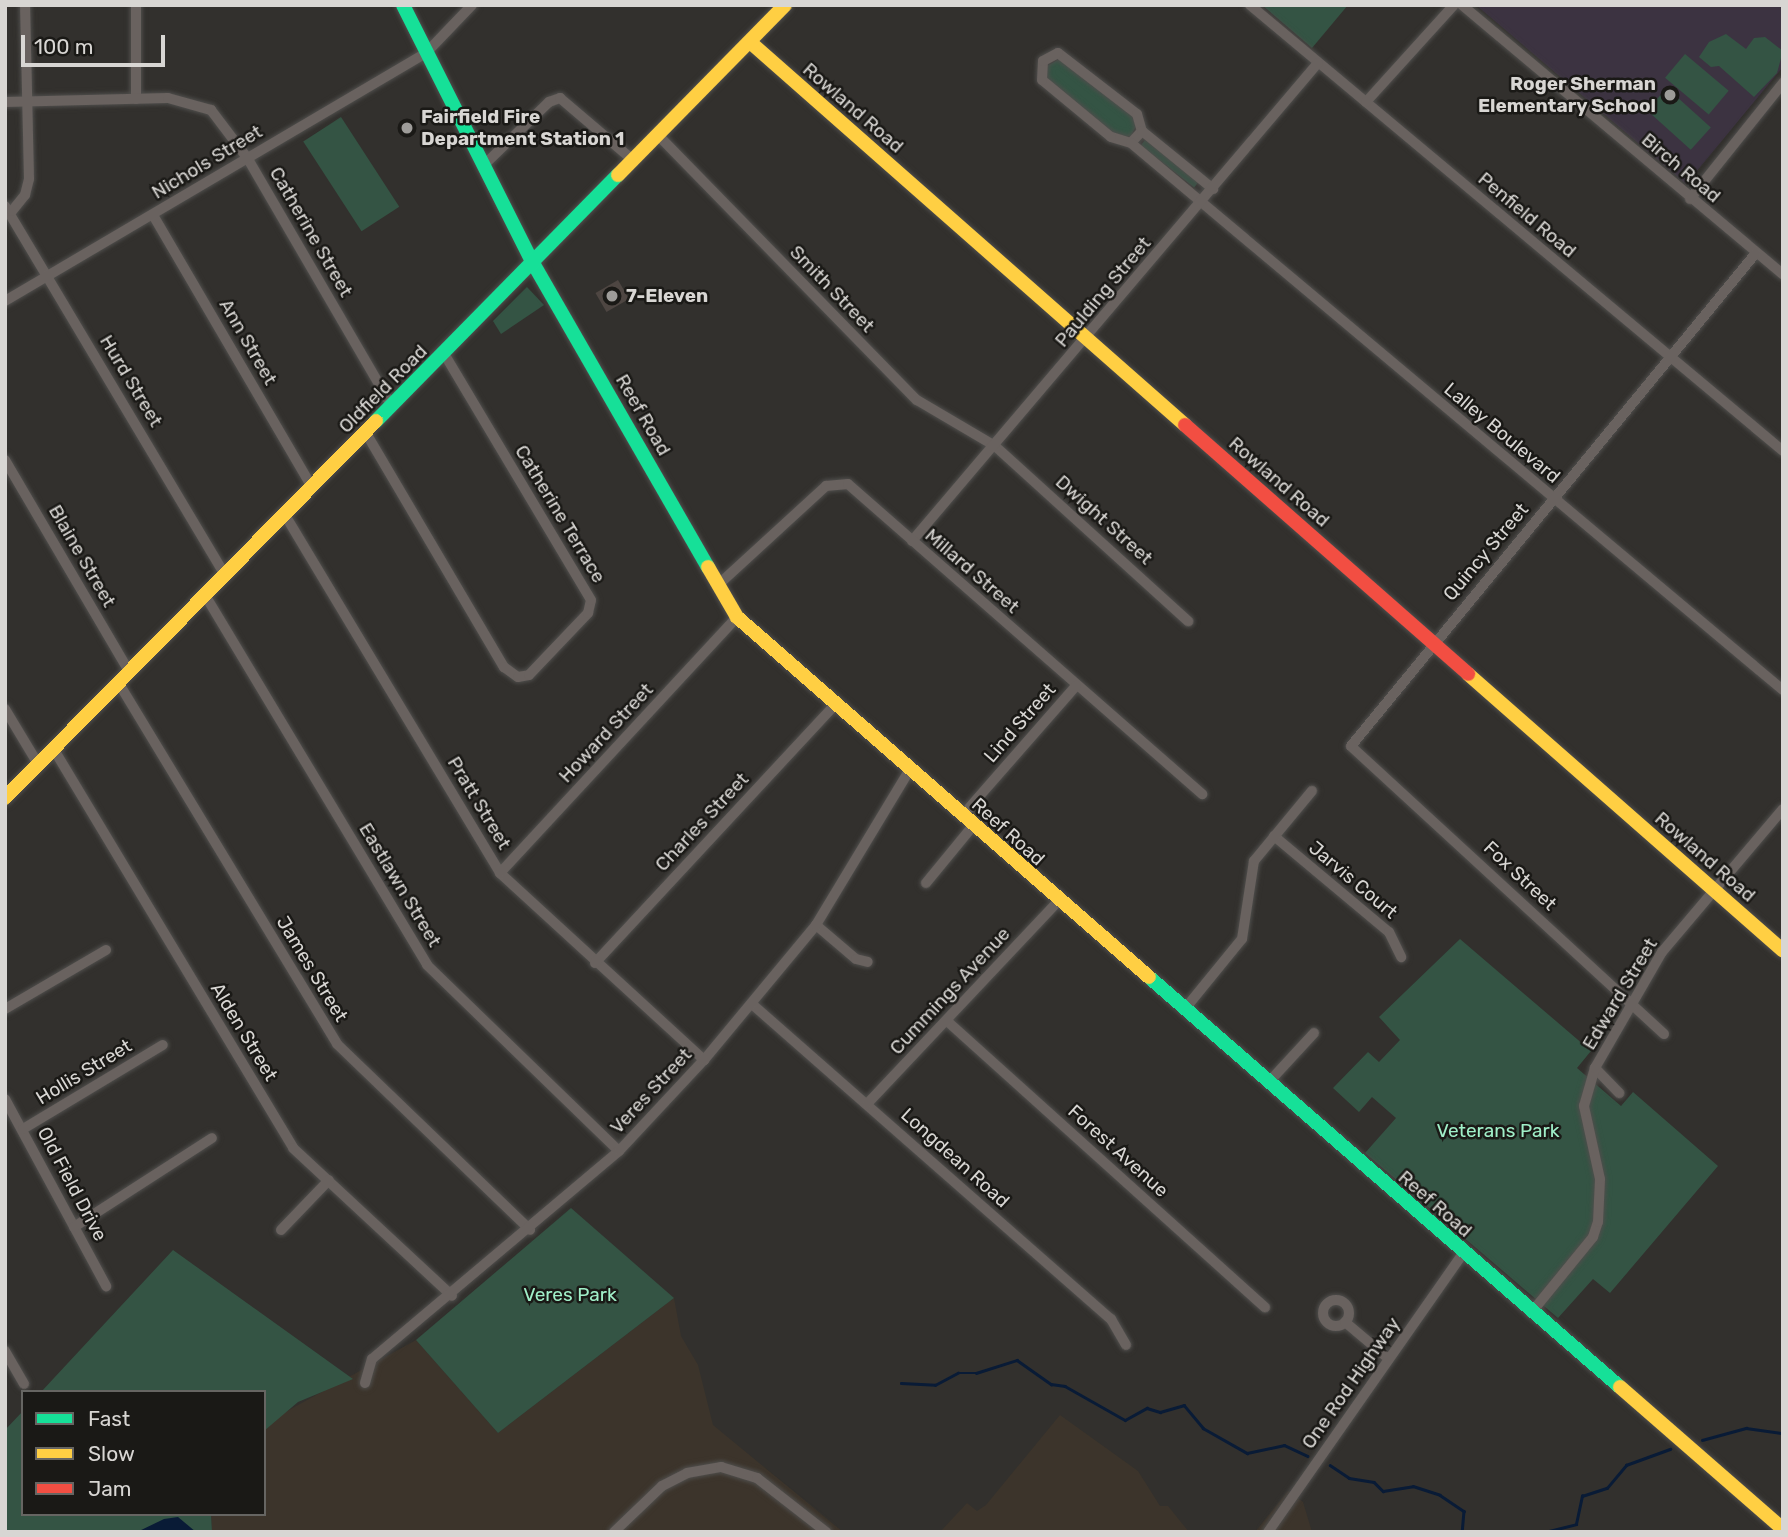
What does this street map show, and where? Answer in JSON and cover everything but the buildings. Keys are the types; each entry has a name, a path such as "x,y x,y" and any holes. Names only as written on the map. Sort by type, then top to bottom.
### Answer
{"street":[{"path":"8,209 29,184 25,5"},
{"path":"136,5 136,99"},
{"name":"Reef Road","path":"403,5 533,263 737,617 1058,901 1783,1529"},
{"name":"Nichols Street","path":"5,302 427,52 472,5"},
{"name":"Oldfield Road","path":"5,799 785,5"},
{"name":"Penfield Road","path":"1250,5 1783,451"},
{"path":"1366,102 1454,5"},
{"name":"Birch Road","path":"1462,5 1690,199 1783,274"},
{"name":"Rowland Road","path":"750,42 1783,951"},
{"name":"Lalley Boulevard","path":"1142,131 1137,114 1069,57 1046,57 1040,73 1045,83 1111,138 1131,143 1783,690"},
{"name":"Paulding Street","path":"912,541 1318,63"},
{"path":"1690,199 1783,83"},
{"path":"484,165 549,102 560,98 634,161"},
{"name":"Catherine Street","path":"5,102 136,99 202,105 218,116 248,159 392,406"},
{"path":"1131,143 1142,131 1213,188"},
{"name":"Smith Street","path":"659,136 916,400 995,446"},
{"name":"Hurd Street","path":"8,209 225,575"},
{"name":"Ann Street","path":"153,215 312,487"},
{"name":"Quincy Street","path":"1352,746 1432,644 1756,253"},
{"name":"Catherine Terrace","path":"366,433 504,667 518,677 529,675 589,613 591,600 444,355"},
{"name":"Dwight Street","path":"995,446 1188,621"},
{"name":"Blaine Street","path":"5,460 129,671"},
{"name":"Millard Street","path":"718,585 836,482 848,484 1202,794"},
{"name":"Pratt Street","path":"285,515 500,873 595,963 704,1060"},
{"name":"Eastlawn Street","path":"205,595 427,965 619,1151"},
{"name":"Howard Street","path":"500,873 737,617"},
{"name":"James Street","path":"118,682 337,1044 530,1230"},
{"name":"Lind Street","path":"926,883 967,821 1076,685"},
{"name":"Charles Street","path":"595,963 835,705"},
{"path":"5,709 38,764"},
{"name":"Fox Street","path":"1352,746 1664,1034"},
{"name":"Alden Street","path":"53,748 293,1148 452,1296"},
{"name":"Veres Street","path":"365,1383 372,1359 452,1296 619,1151 704,1060 816,925 909,771"},
{"path":"1184,1010 1242,939 1252,867 1312,791"},
{"name":"Edward Street","path":"1531,1312 1593,1237 1598,1222 1600,1179 1584,1106 1595,1069 1662,952 1716,892 1783,809"},
{"name":"Jarvis Court","path":"1274,836 1389,932 1401,957"},
{"name":"Cummings Avenue","path":"867,1104 1058,901"},
{"path":"816,925 856,959 868,962"},
{"path":"5,1009 106,950"},
{"name":"Longdean Road","path":"752,1004 1111,1319 1126,1345"},
{"name":"Forest Avenue","path":"947,1021 1265,1307"},
{"path":"1268,1083 1314,1033"},
{"name":"Hollis Street","path":"23,1129 163,1045"},
{"path":"1595,1069 1619,1093"},
{"name":"Old Field Drive","path":"5,1099 9,1114 23,1129 106,1286"},
{"path":"74,1227 212,1138"},
{"path":"281,1230 328,1180"},
{"name":"One Rod Highway","path":"1268,1532 1463,1253"},
{"path":"1345,1322 1389,1359"},
{"path":"5,1351 24,1384"},
{"path":"614,1532 675,1478 730,1467 757,1478 825,1532"}],"shaded area":[{"name":"Roger Sherman Elementary School","path":"1476,5 1783,5 1783,67 1686,184"},
{"path":"674,1298 681,1336 698,1365 713,1425 843,1532 212,1532 211,1516 266,1516 266,1429 280,1415 416,1340 498,1433"},
{"path":"1060,1415 1138,1471 1160,1506 1168,1506 1189,1532 940,1532 967,1503 977,1511 986,1505"},
{"path":"1288,1491 1303,1502 1312,1532 1255,1532"}],"green space":[{"path":"1262,5 1348,5 1312,48"},
{"path":"1726,34 1746,49 1754,38 1765,37 1783,51 1777,73 1754,97 1719,66 1711,67 1699,57 1709,42"},
{"path":"1685,54 1729,91 1709,114 1665,78"},
{"path":"1061,58 1132,115 1136,126 1131,136 1120,138 1047,79 1045,67"},
{"path":"1667,88 1711,127 1691,150 1647,110"},
{"path":"341,117 399,207 362,231 303,142"},
{"path":"1145,140 1199,182 1194,187 1141,146"},
{"path":"527,287 544,305 501,334 493,321"},
{"name":"Veterans Park","path":"1460,939 1591,1051 1577,1068 1621,1106 1633,1092 1718,1166 1610,1293 1593,1279 1558,1318 1365,1153 1396,1118 1372,1097 1359,1112 1333,1088 1368,1052 1379,1062 1400,1040 1379,1017"},
{"name":"Veres Park","path":"571,1208 674,1298 498,1433 416,1340"},
{"path":"173,1250 353,1379 298,1402 266,1429 266,1390 43,1390"},
{"path":"21,1413 21,1516 211,1516 212,1532 5,1532 5,1430"}],"water":[{"path":"178,1517 196,1532 137,1532 164,1519"}],"waterway":[{"path":"901,1383 935,1385 958,1373 976,1373 1017,1360 1051,1384 1065,1386 1125,1420 1147,1408 1160,1412 1184,1405 1203,1428 1247,1453 1284,1445 1308,1456"},
{"path":"1702,1440 1746,1428 1783,1433"},
{"path":"1545,1532 1576,1524 1582,1496 1607,1488 1626,1465 1670,1449"},
{"path":"1330,1465 1349,1478 1374,1482 1383,1491 1413,1486 1440,1495 1464,1511 1462,1532"}],"traffic: fast":[{"path":"403,5 533,263 708,567"},
{"path":"376,421 618,175"},
{"path":"1149,977 1620,1387"}],"traffic: slow":[{"path":"618,175 785,5"},
{"path":"750,42 1185,425"},
{"path":"5,798 376,421"},
{"path":"708,567 737,617 1149,977"},
{"path":"1468,674 1783,951"},
{"path":"1620,1387 1783,1529"}],"traffic: jam":[{"path":"1185,425 1468,674"}],"place":[{"name":"Roger Sherman Elementary School","path":"1670,95"},
{"name":"Fairfield Fire Department Station 1","path":"407,128"},
{"name":"7-Eleven","path":"612,296"}]}
